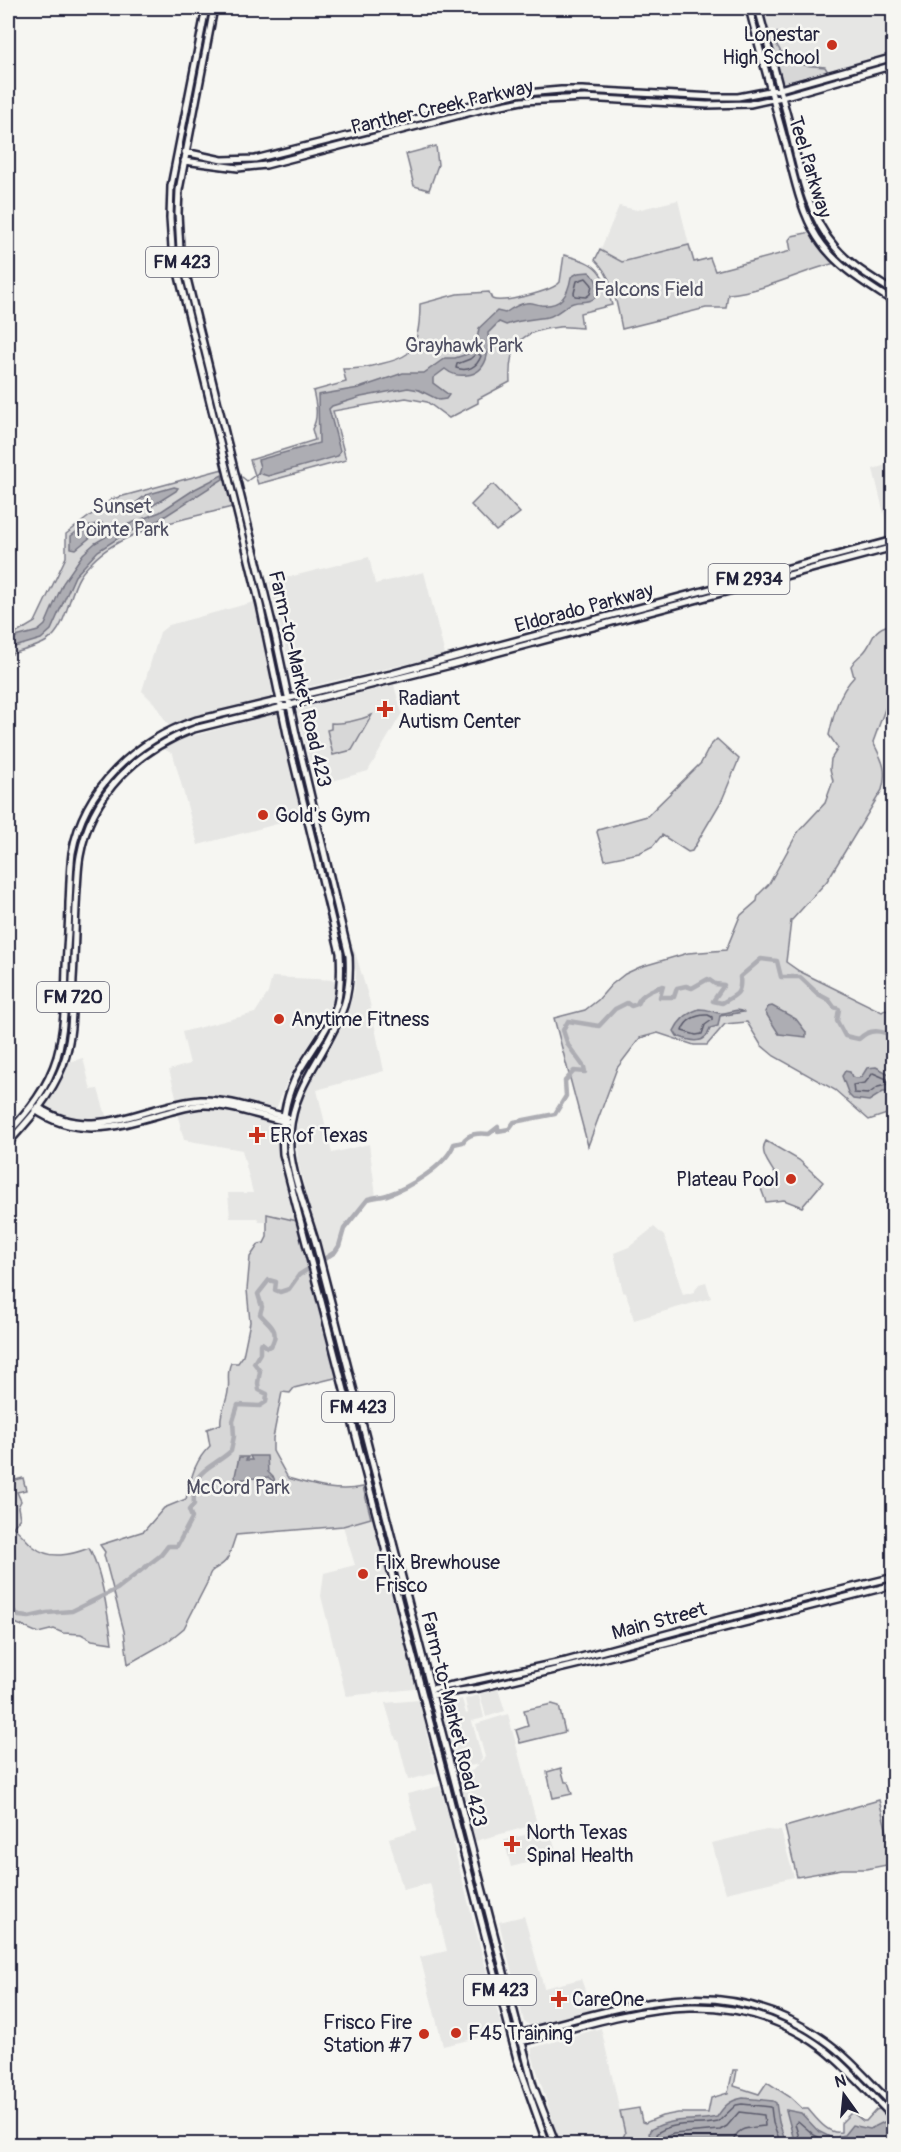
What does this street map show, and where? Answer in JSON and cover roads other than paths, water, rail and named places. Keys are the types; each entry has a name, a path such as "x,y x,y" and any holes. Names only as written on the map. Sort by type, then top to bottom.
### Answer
{"main road":[{"name":"Farm-to-Market Road 423","path":"206,8 177,151 170,202 172,248 260,605 288,739 339,945 341,968 336,1004 327,1034 302,1085 291,1120 290,1154 325,1278 532,2085 556,2145"},
{"name":"Farm-to-Market Road 423","path":"214,8 184,161 178,213 180,250 267,603 347,943 349,970 344,1007 294,1082 284,1119 283,1154 517,2060 547,2145"},
{"name":"Teel Parkway","path":"749,8 802,204 818,238 831,255 859,281 894,302"},
{"name":"Teel Parkway","path":"758,8 808,196 819,223 834,246 848,261 864,274 894,292"},
{"path":"757,38 765,36"},
{"name":"Panther Creek Parkway","path":"177,151 222,160 255,159 496,98 543,91 582,90 727,98 780,89 893,60"},
{"name":"Panther Creek Parkway","path":"176,159 238,168 266,165 484,108 532,100 585,98 725,105 750,104 782,98 834,82 893,60"},
{"path":"195,64 203,65"},
{"path":"832,74 834,82"},
{"name":"Eldorado Parkway","path":"368,682 894,540"},
{"name":"Eldorado Parkway","path":"281,704 894,547"},
{"path":"260,605 267,603"},
{"path":"8,1132 32,1106 50,1075 56,1059 62,1034 73,852 81,823 100,788 118,766 143,746 181,726 222,714 281,704"},
{"name":"FM 720","path":"8,1143 38,1110 61,1069 70,1037 80,856 89,825 106,792 144,754 172,738 194,729 281,704"},
{"path":"222,714 224,722"},
{"path":"298,778 306,776"},
{"path":"321,867 328,865"},
{"path":"32,1106 68,1122 93,1124 181,1107 211,1105 291,1120"},
{"path":"299,1211 306,1209"},
{"name":"Main Street","path":"431,1692 576,1658 894,1577"},
{"name":"Main Street","path":"431,1692 480,1688 894,1585"},
{"path":"576,1658 578,1665"},
{"path":"488,1943 496,1941"},
{"path":"519,2034 659,2000 690,1997 747,2004 792,2021 823,2039 845,2057 894,2106"},
{"path":"521,2042 658,2008 697,2006 731,2009 753,2014 788,2028 819,2046 848,2071 894,2118"},
{"path":"591,2016 593,2024"},
{"path":"880,2104 886,2098"},
{"path":"537,2117 545,2114"}],"water":[{"path":"589,272 597,284 595,298 573,303 548,317 506,325 499,322 488,333 488,353 479,370 461,375 453,374 445,369 433,378 433,383 449,395 446,399 439,400 419,390 408,388 361,397 332,406 329,409 340,451 338,456 268,476 258,473 260,467 258,460 319,443 318,395 359,388 403,373 424,373 445,358 467,354 476,345 479,328 497,311 505,313 515,306 526,303 554,304 562,299 571,277 578,273"},
{"path":"222,475 223,479 156,522 126,533 98,551 75,576 51,630 41,639 8,649 8,639 38,631 45,625 63,583 83,554 95,543 124,526 160,512 195,489"},
{"path":"174,487 178,488 176,491 144,511 131,515 127,513 128,509 146,495"},
{"path":"102,523 103,527 76,549 71,548 71,536 80,529"},
{"path":"772,1006 796,1019 806,1032 806,1037 779,1034 765,1012 768,1007"},
{"path":"699,1009 722,1013 737,1010 743,1012 720,1016 718,1026 710,1028 705,1038 701,1040 677,1036 674,1031 681,1020"},
{"path":"876,1067 893,1076 893,1092 883,1092 869,1101 853,1099 849,1095 842,1076 845,1071 850,1072 852,1077 858,1078 867,1068"},
{"path":"250,1456 267,1456 268,1472 274,1478 275,1483 268,1477 236,1480 239,1457 248,1457 246,1460 252,1460"},
{"path":"743,2098 776,2103 786,2144 771,2144 764,2140 734,2144 653,2144 649,2134 650,2130 675,2121 717,2117 728,2104"},
{"path":"786,2110 801,2113 818,2131 838,2141 839,2144 795,2144"},
{"path":"884,2122 893,2131 893,2144 841,2144 839,2136 844,2135 852,2125 870,2129"}],"waterway":[{"path":"242,477 247,481 258,473"},
{"path":"8,1606 19,1616 29,1617 72,1611 117,1589 161,1555 168,1546 177,1546 192,1518 189,1510 194,1504 194,1492 199,1476 231,1451 234,1436 233,1421 238,1405 260,1406 266,1402 267,1394 259,1390 260,1371 254,1363 260,1353 260,1344 271,1346 275,1335 272,1327 260,1314 262,1307 258,1294 269,1280 276,1282 275,1290 280,1292 289,1289 299,1275 335,1252 344,1229 368,1199 387,1195 415,1182 435,1168 450,1152 454,1144 463,1142 474,1134 489,1134 498,1127 498,1131 509,1129 514,1122 555,1114 566,1096 565,1081 574,1071 585,1072 584,1067 568,1045 563,1030 568,1021 599,1026 615,1009 627,1003 631,1006 637,1004 644,995 655,989 663,986 660,997 674,997 677,988 686,986 692,988 708,979 715,984 724,985 713,1001 722,1003 737,994 740,988 740,977 761,959 777,961 781,977 800,977 839,1009 837,1021 845,1036 859,1039 867,1033 876,1031 894,1037"}],"place":[{"name":"Lonestar High School","path":"832,45"},
{"name":"Radiant Autism Center","path":"385,709"},
{"name":"Gold's Gym","path":"263,815"},
{"name":"Anytime Fitness","path":"279,1019"},
{"name":"ER of Texas","path":"257,1135"},
{"name":"Plateau Pool","path":"791,1179"},
{"name":"Flix Brewhouse Frisco","path":"363,1574"},
{"name":"North Texas Spinal Health","path":"512,1844"},
{"name":"CareOne","path":"559,1999"},
{"name":"F45 Training","path":"456,2033"},
{"name":"Frisco Fire Station #7","path":"424,2034"}],"park label":[{"name":"Falcons Field","path":"649,289"},
{"name":"Grayhawk Park","path":"464,345"},
{"name":"Sunset Pointe Park","path":"122,518"},
{"name":"McCord Park","path":"238,1487"}]}
